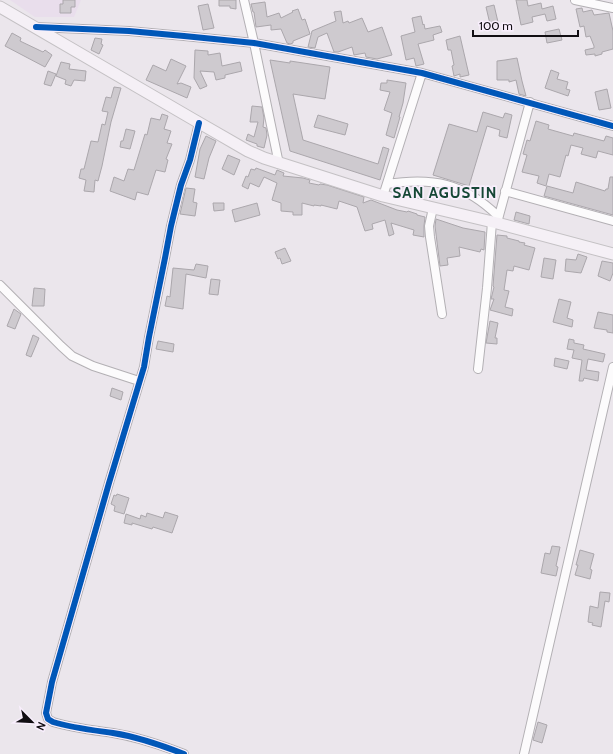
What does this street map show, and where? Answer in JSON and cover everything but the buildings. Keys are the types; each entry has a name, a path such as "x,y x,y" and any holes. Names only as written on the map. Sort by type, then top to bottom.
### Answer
{"main road":[{"path":"0,7 248,151 279,164 384,196 433,208 496,220 613,254"}],"street":[{"path":"244,0 279,164"},
{"path":"575,0 613,8"},
{"path":"36,27 142,32 254,43 422,72 613,126"},
{"path":"384,196 422,72"},
{"path":"478,369 496,220 530,102"},
{"path":"184,754 158,744 136,738 113,733 80,729 52,722 48,719 46,713 52,682 144,367 171,226 199,123"},
{"path":"388,184 411,181 427,181 462,190 485,203 496,220"},
{"path":"505,191 613,221"},
{"path":"433,208 430,237 442,314"},
{"path":"0,285 72,356 93,366 139,381"},
{"path":"524,754 613,367"}],"shaded area":[{"path":"10,0 81,0 74,17 35,17"}],"cycle path":[{"path":"36,27 129,31 254,43 422,73 613,126"},
{"path":"184,754 158,744 131,737 53,722 48,719 46,713 52,682 144,367 171,226 199,123"}],"district":[{"name":"SAN AGUSTIN","path":"445,193"}]}
